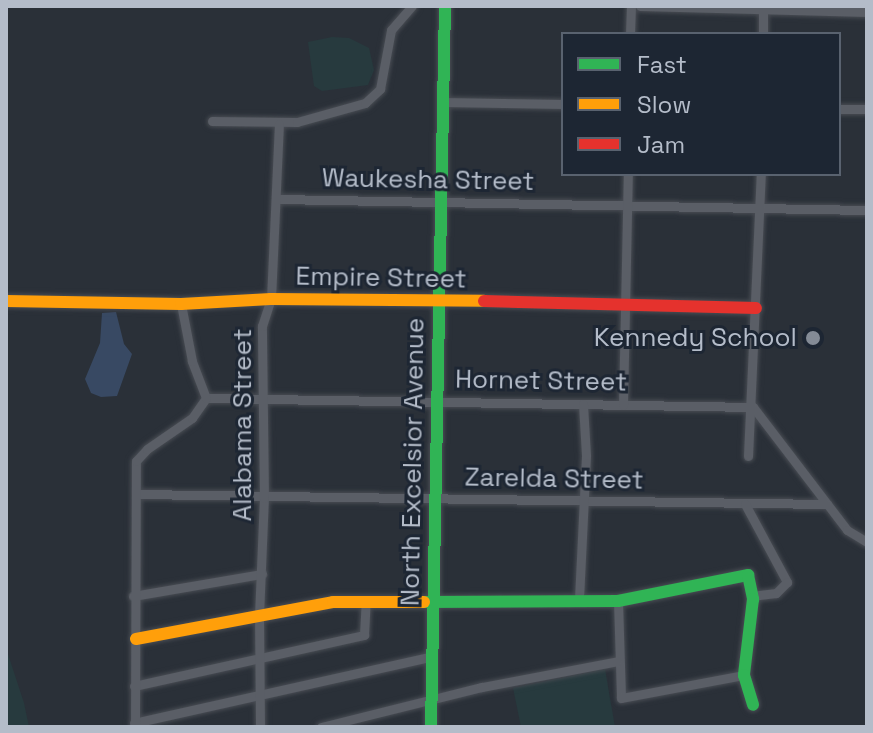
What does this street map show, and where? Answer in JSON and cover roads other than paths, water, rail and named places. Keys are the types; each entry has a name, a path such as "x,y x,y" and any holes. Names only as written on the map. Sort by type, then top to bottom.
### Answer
{"street":[{"path":"212,121 279,124 340,112 365,103 377,94 391,30 412,6"},
{"name":"North Excelsior Avenue","path":"431,727 445,6"},
{"path":"630,32 631,6"},
{"path":"640,6 867,12"},
{"path":"763,8 763,32"},
{"path":"443,102 561,104"},
{"path":"841,109 867,109"},
{"name":"Alabama Street","path":"260,727 258,657 264,498 262,326 271,299 279,124"},
{"path":"623,405 628,176"},
{"path":"748,456 753,407 761,176"},
{"name":"Waukesha Street","path":"277,199 867,210"},
{"name":"Empire Street","path":"6,301 181,304 271,299 438,300 756,308"},
{"path":"181,304 192,361 206,398 192,418 147,449 136,461 134,725 433,656"},
{"name":"Hornet Street","path":"206,398 753,407"},
{"path":"579,599 586,455 583,404"},
{"path":"753,407 847,530 867,542"},
{"name":"Zarelda Street","path":"136,494 827,504"},
{"path":"745,504 787,582 776,593 753,596"},
{"path":"133,596 262,574"},
{"path":"136,639 333,602 618,601 748,575 753,596 744,675 753,705"},
{"path":"618,601 621,698 744,675"},
{"path":"134,686 364,635 366,602"},
{"path":"321,727 618,661"}],"water":[{"path":"116,312 124,344 132,354 117,396 101,397 91,393 85,379 100,343 102,313"}],"place":[{"name":"Kennedy School","path":"813,338"}]}
